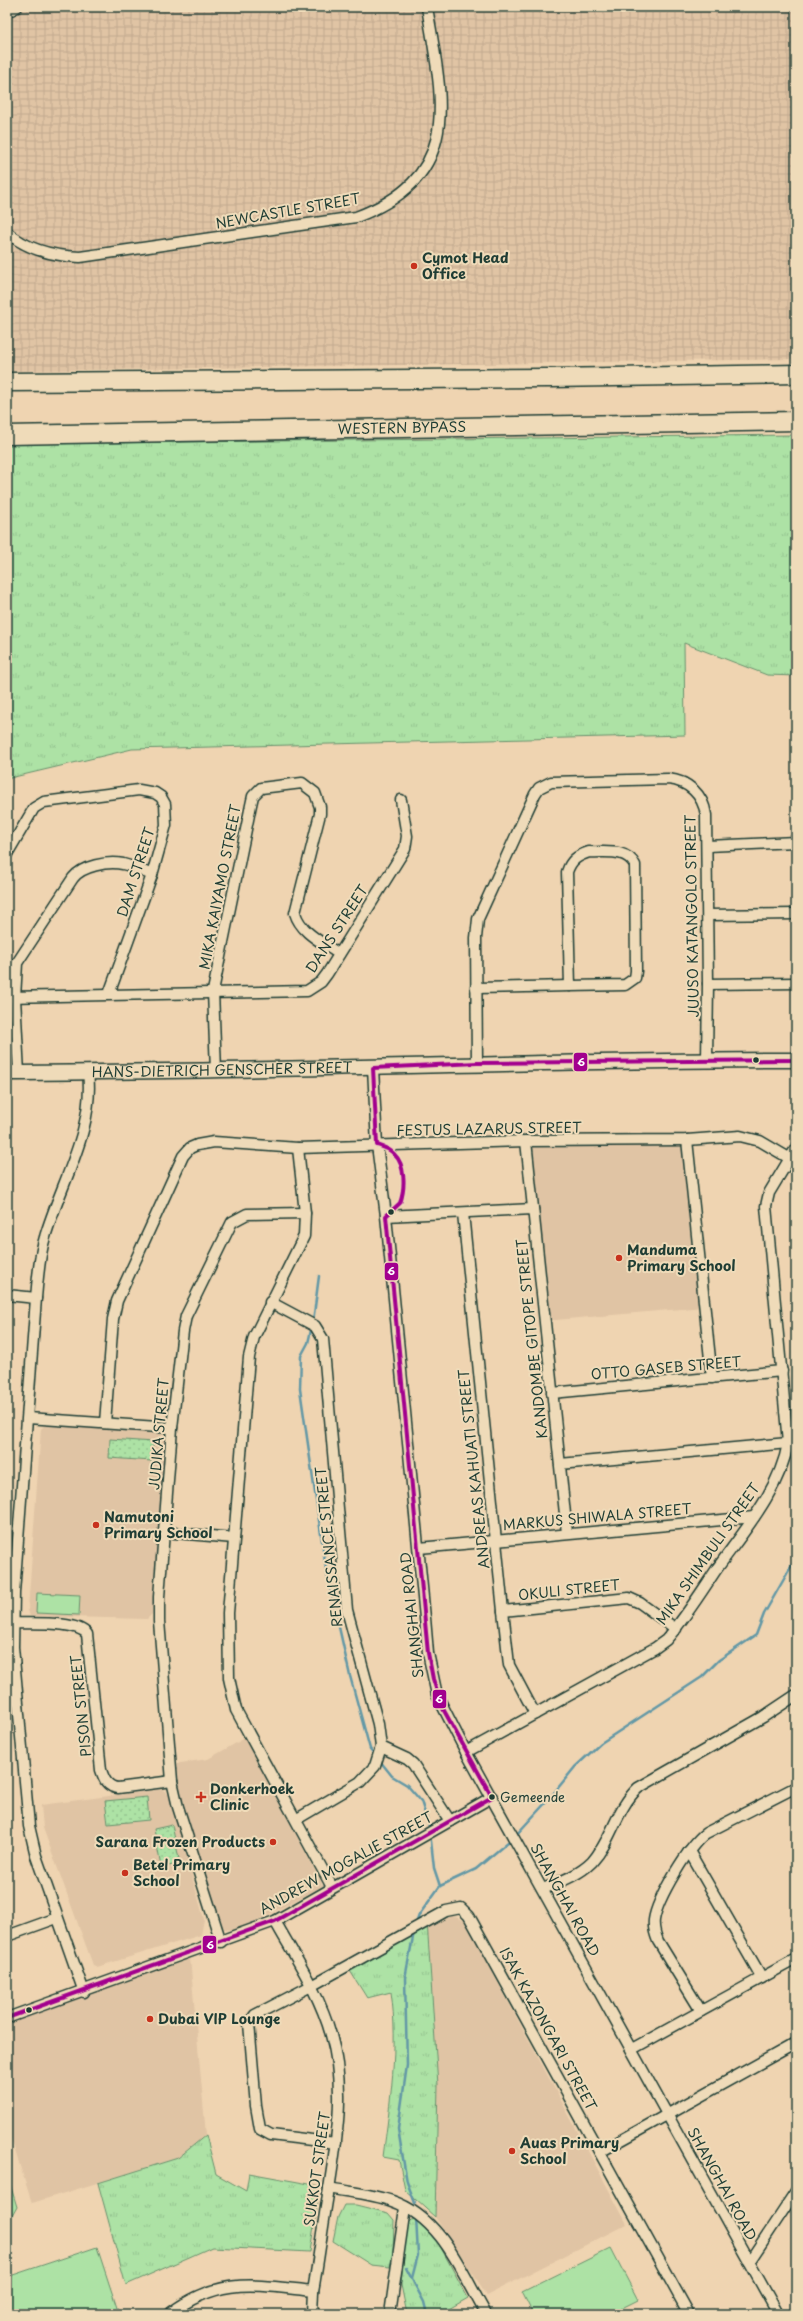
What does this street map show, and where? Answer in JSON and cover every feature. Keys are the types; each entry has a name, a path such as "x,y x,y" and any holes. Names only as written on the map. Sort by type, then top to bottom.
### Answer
{"highway":[{"path":"7,382 534,379 796,374"},
{"name":"WESTERN BYPASS","path":"7,435 796,421"}],"street":[{"path":"7,12 17,7"},
{"name":"NEWCASTLE STREET","path":"7,232 15,240 34,249 80,257 356,217 379,208 405,190 419,174 434,151 440,129 440,86 427,7"},
{"name":"JUUSO KATANGOLO STREET","path":"477,1063 476,933 480,912 530,801 539,788 551,782 668,779 680,781 694,790 704,806 707,846 708,915 707,1060"},
{"name":"MIKA KAIYAMO STREET","path":"216,1070 213,991 253,796 265,786 302,783 315,793 320,807 318,823 295,913 304,930 339,954"},
{"name":"DAM STREET","path":"7,854 34,808 38,804 139,790 155,793 161,797 166,804 166,825 152,875 109,994"},
{"name":"DANS STREET","path":"11,998 213,991 306,991 321,982 404,848 408,836 402,800"},
{"path":"707,846 796,842"},
{"path":"476,988 625,985 635,978 635,865 625,854 589,852 575,858 570,864 566,884 570,986"},
{"path":"13,1073 11,998 18,963 77,874 87,868 120,863 152,875"},
{"path":"708,915 796,914"},
{"path":"708,984 796,983"},
{"name":"HANS-DIETRICH GENSCHER STREET","path":"13,1073 373,1068 477,1063 796,1060"},
{"name":"SHANGHAI ROAD","path":"373,1068 377,1145 386,1216 428,1646 433,1679 442,1707 778,2314"},
{"path":"84,1992 36,1856 29,1826 14,1665 13,1623 36,1298 45,1237 88,1114 90,1092 88,1072"},
{"name":"FESTUS LAZARUS STREET","path":"105,1422 113,1319 116,1300 183,1156 190,1148 197,1145 214,1142 298,1148 526,1141 687,1140 746,1137 760,1141 789,1158"},
{"path":"687,1140 712,1378"},
{"name":"KANDOMBE GITOPE STREET","path":"526,1141 567,1533"},
{"path":"298,1148 305,1213 304,1236 254,1336 249,1357 228,1613 229,1678 236,1710 297,1819 332,1887"},
{"name":"MIKA SHIMBULI STREET","path":"466,1752 655,1648 676,1628 754,1517 781,1469 788,1442 766,1206 769,1192 796,1148"},
{"path":"386,1216 463,1214 533,1209"},
{"name":"JUDIKA STREET","path":"222,1942 178,1807 172,1781 159,1621 172,1428 184,1323 228,1228 237,1219 248,1214 305,1213"},
{"name":"ANDREAS KAHUATI STREET","path":"463,1214 495,1541 504,1611 508,1665 535,1714"},
{"path":"7,1295 36,1298"},
{"name":"RENAISSANCE STREET","path":"270,1302 315,1326 323,1339 347,1610 378,1724 381,1747 375,1766 360,1782 297,1819"},
{"name":"OTTO GASEB STREET","path":"552,1393 782,1371"},
{"path":"28,1418 105,1422 172,1428"},
{"path":"560,1464 788,1442"},
{"name":"MARKUS SHIWALA STREET","path":"419,1548 567,1533 754,1517"},
{"path":"164,1532 234,1538"},
{"name":"OKULI STREET","path":"504,1611 629,1598 640,1603 676,1628"},
{"name":"PISON STREET","path":"13,1623 73,1626 84,1630 87,1634 101,1770 107,1784 112,1788 118,1788 172,1781"},
{"path":"543,1889 573,1875 592,1861 627,1800 638,1788 763,1717 796,1695"},
{"path":"381,1747 407,1759 412,1764 450,1821"},
{"path":"701,2011 654,1931 655,1912 696,1841 706,1833 796,1787"},
{"name":"ANDREW MOGALIE STREET","path":"7,2018 84,1992 222,1942 275,1921 332,1887 492,1797"},
{"path":"689,1851 762,1978"},
{"name":"ISAK KAZONGARI STREET","path":"311,1986 446,1911 456,1908 464,1911 473,1922 690,2314"},
{"path":"7,1936 57,1918"},
{"name":"SUKKOT STREET","path":"275,1921 311,1986 329,2027 334,2044 340,2102 336,2144 313,2291 312,2314"},
{"path":"632,2049 796,1959"},
{"path":"311,1986 255,2014 249,2023 258,2124 262,2132 271,2135 336,2144"},
{"path":"600,2152 796,2043"},
{"path":"329,2188 392,2201 424,2218 436,2229 486,2314"},
{"path":"749,2262 796,2191"},
{"path":"390,2314 406,2208"},
{"path":"169,2314 192,2298 230,2286 246,2284 313,2291"}],"shaded area":[{"path":"7,7 796,7 796,359 7,371"},
{"name":"Manduma Primary School","path":"687,1140 704,1307 544,1321 526,1141"},
{"name":"Namutoni Primary School","path":"45,1425 160,1433 165,1439 152,1614 147,1619 30,1616 28,1610 41,1429"},
{"path":"245,1738 323,1886 235,1932 222,1928 189,1825 181,1808 174,1764 208,1759"},
{"name":"Betel Primary School","path":"162,1789 169,1795 204,1919 201,1935 97,1967 93,1965 43,1828 41,1805"},
{"name":"Auas Primary School","path":"453,1916 465,1921 627,2224 487,2295 435,2217 438,2085 427,1927"},
{"path":"190,1958 206,2135 178,2158 32,2203 7,2126 7,2021"}],"green space":[{"path":"796,435 796,676 767,675 684,643 685,735 132,749 10,778 7,782 7,444"},
{"path":"110,1439 153,1442 152,1461 109,1458"},
{"path":"37,1593 80,1595 79,1615 36,1613"},
{"path":"147,1797 149,1820 108,1824 105,1801"},
{"path":"172,1825 180,1864 161,1867 154,1829"},
{"path":"427,1921 438,2085 435,2217 405,2190 399,2160 383,2157 391,2095 394,2054 391,1992 367,1998 347,1966"},
{"path":"206,2135 216,2174 246,2191 249,2173 320,2186 310,2252 212,2247 126,2285 98,2183 178,2158"},
{"path":"7,2174 17,2207 7,2225"},
{"path":"344,2205 356,2205 388,2213 394,2220 393,2255 390,2267 371,2265 333,2241 338,2217"},
{"path":"417,2219 433,2233 468,2298 440,2314 407,2314 401,2285 406,2225 411,2220"},
{"path":"97,2247 119,2314 7,2314 7,2277"},
{"path":"611,2248 638,2300 610,2314 533,2314 522,2292"}],"waterway":[{"path":"313,1322 319,1276"},
{"path":"312,1326 308,1343 301,1356 300,1389 326,1569 350,1676 370,1749 376,1756"},
{"path":"516,1835 549,1799 575,1767 601,1743 702,1677 719,1660 756,1635 764,1614 796,1558"},
{"path":"380,1761 392,1776 407,1785 421,1801 429,1826"},
{"path":"431,1841 434,1868 440,1886"},
{"path":"416,1924 419,1915 440,1886 476,1869 508,1842"},
{"path":"414,1932 405,1978 407,2065 398,2129 407,2182 415,2203"},
{"path":"412,2278 418,2255 416,2217"},
{"path":"406,2268 424,2302 427,2314"}],"transit line":[{"name":"6","path":"7,2018 275,1921 492,1797 442,1707 433,1679 428,1653 386,1216 400,1203 403,1191 403,1177 401,1164 394,1154 386,1148 377,1145 373,1068 477,1063 796,1060"}],"place":[{"name":"Cymot Head Office","path":"414,266"},
{"name":"Manduma Primary School","path":"619,1258"},
{"name":"Namutoni Primary School","path":"96,1525"},
{"name":"Donkerhoek Clinic","path":"201,1797"},
{"name":"Gemeende","path":"492,1797"},
{"name":"Sarana Frozen Products","path":"273,1842"},
{"name":"Betel Primary School","path":"125,1873"},
{"name":"Dubai VIP Lounge","path":"150,2019"},
{"name":"Auas Primary School","path":"512,2151"}]}
